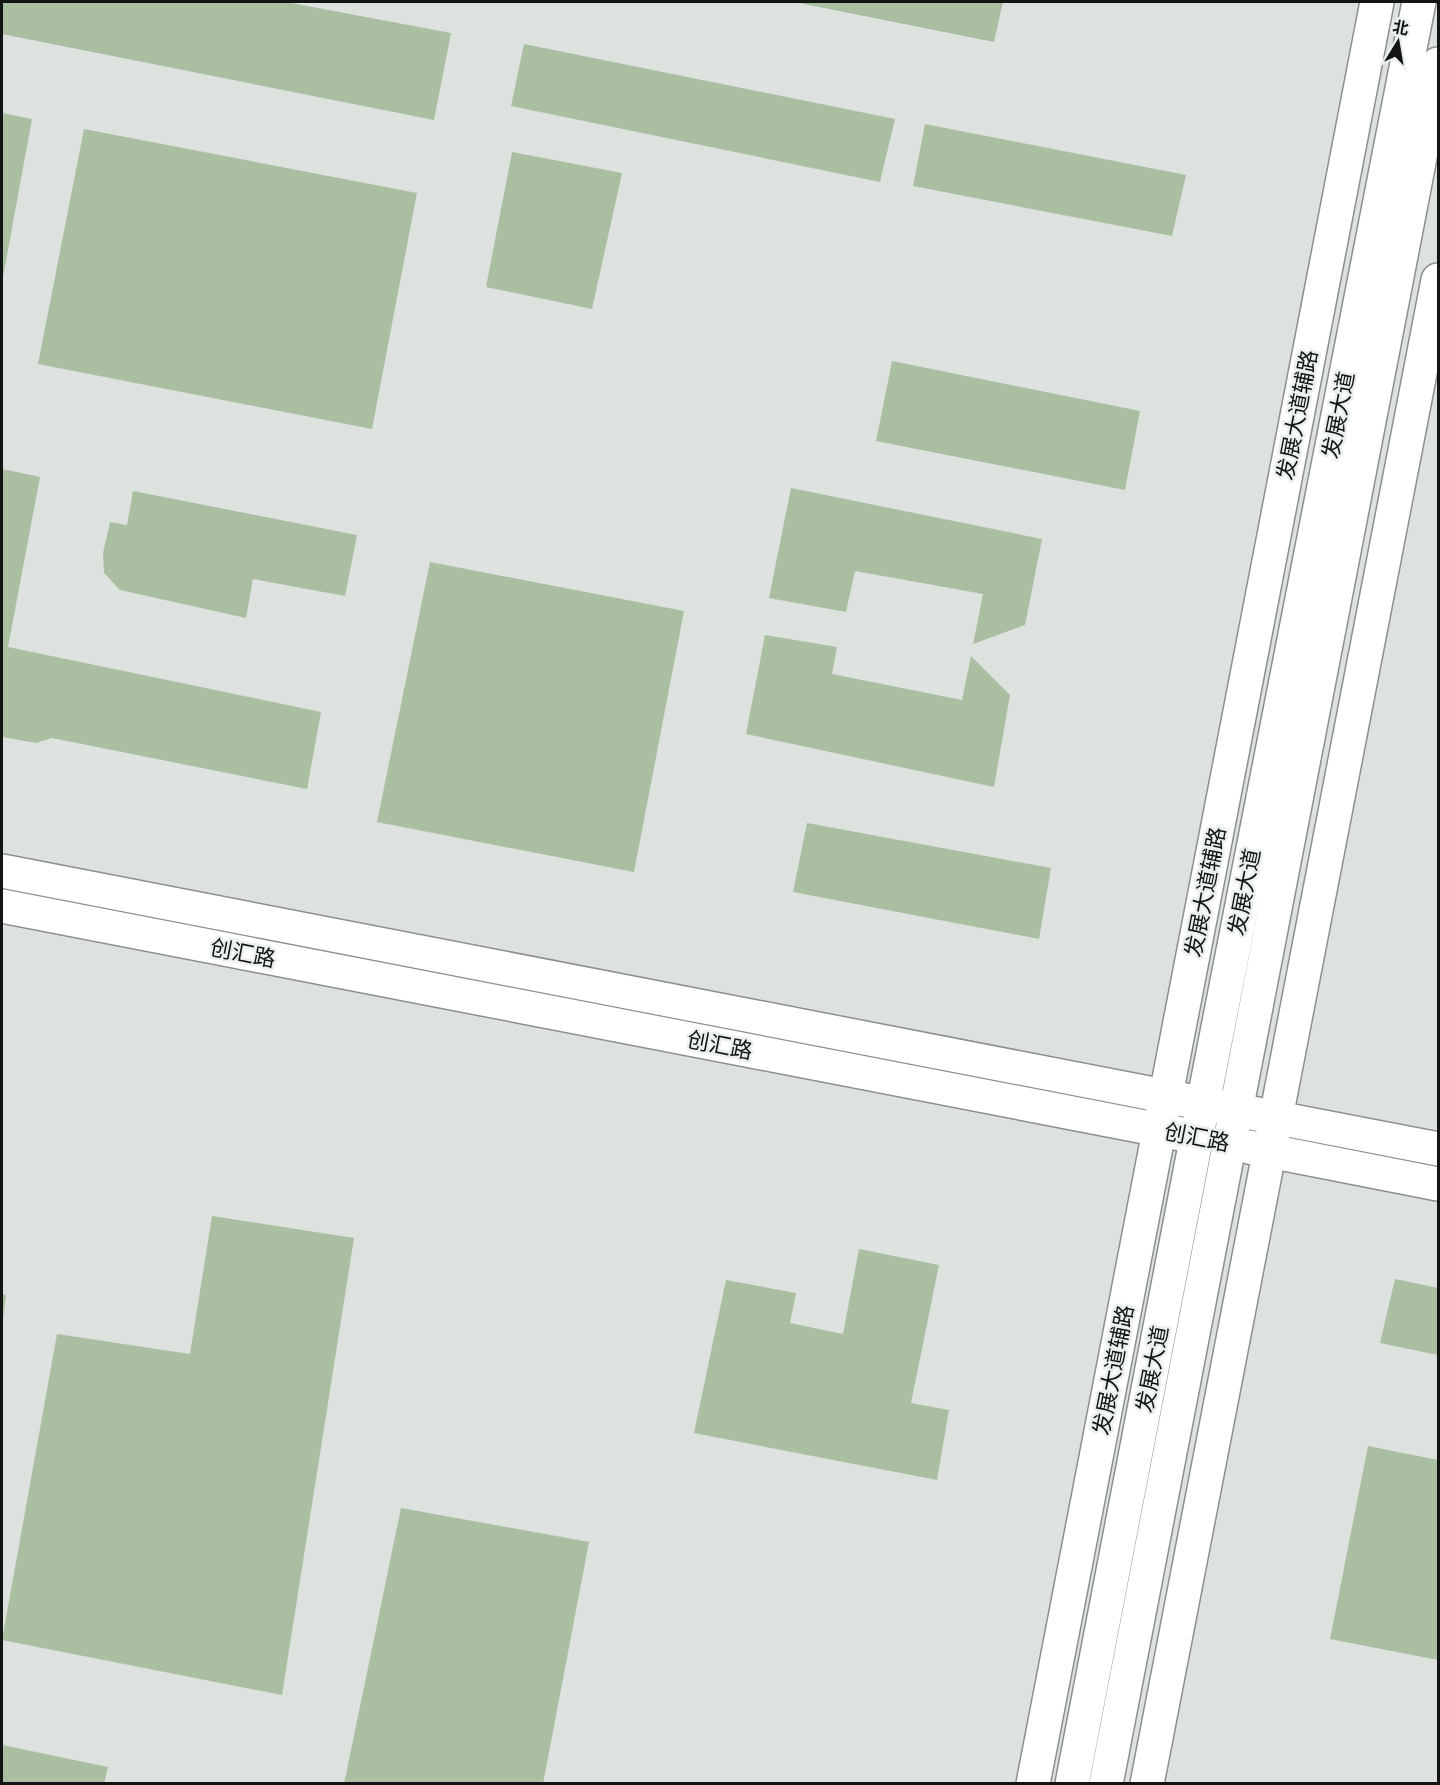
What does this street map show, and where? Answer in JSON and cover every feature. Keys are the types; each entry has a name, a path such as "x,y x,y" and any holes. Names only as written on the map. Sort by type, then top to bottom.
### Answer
{"street":[{"name":"发展大道辅路","path":"1033,1784 1377,2"},
{"name":"发展大道","path":"1072,1784 1196,1137 1419,2"},
{"name":"发展大道","path":"1106,1784 1438,64"},
{"path":"1147,1784 1438,280"},
{"name":"创汇路","path":"2,871 1438,1149"},
{"name":"创汇路","path":"2,906 1438,1184"}],"building":[{"path":"2,2 286,2 451,33 434,120 2,34"},
{"path":"794,2 1003,2 994,42"},
{"path":"524,44 895,119 880,182 511,106"},
{"path":"2,113 32,119 3,277 2,277"},
{"path":"925,124 1186,175 1172,236 913,186"},
{"path":"84,129 417,193 372,429 38,364"},
{"path":"512,152 622,173 592,309 486,287"},
{"path":"892,361 1140,411 1125,490 876,441"},
{"path":"2,469 40,477 8,647 321,712 307,789 52,738 36,743 2,737"},
{"path":"791,488 1042,539 1025,625 973,644 983,594 855,571 846,612 769,598"},
{"path":"133,491 357,535 345,596 253,579 246,618 120,590 104,573 103,553 110,522 127,525"},
{"path":"430,562 684,611 634,872 377,822"},
{"path":"765,635 837,647 832,674 962,700 971,656 1010,695 994,787 746,734"},
{"path":"807,823 1051,868 1039,939 793,892"},
{"path":"212,1216 354,1238 282,1695 2,1640 57,1334 190,1354"},
{"path":"859,1249 939,1265 911,1403 949,1410 937,1480 694,1433 726,1280 796,1293 790,1323 843,1334"},
{"path":"1395,1279 1438,1288 1438,1355 1380,1343"},
{"path":"2,1294 6,1295 3,1319 2,1319"},
{"path":"1368,1446 1438,1460 1438,1660 1330,1639"},
{"path":"401,1508 589,1542 543,1784 344,1784"},
{"path":"2,1745 108,1767 104,1784 2,1784"}]}
